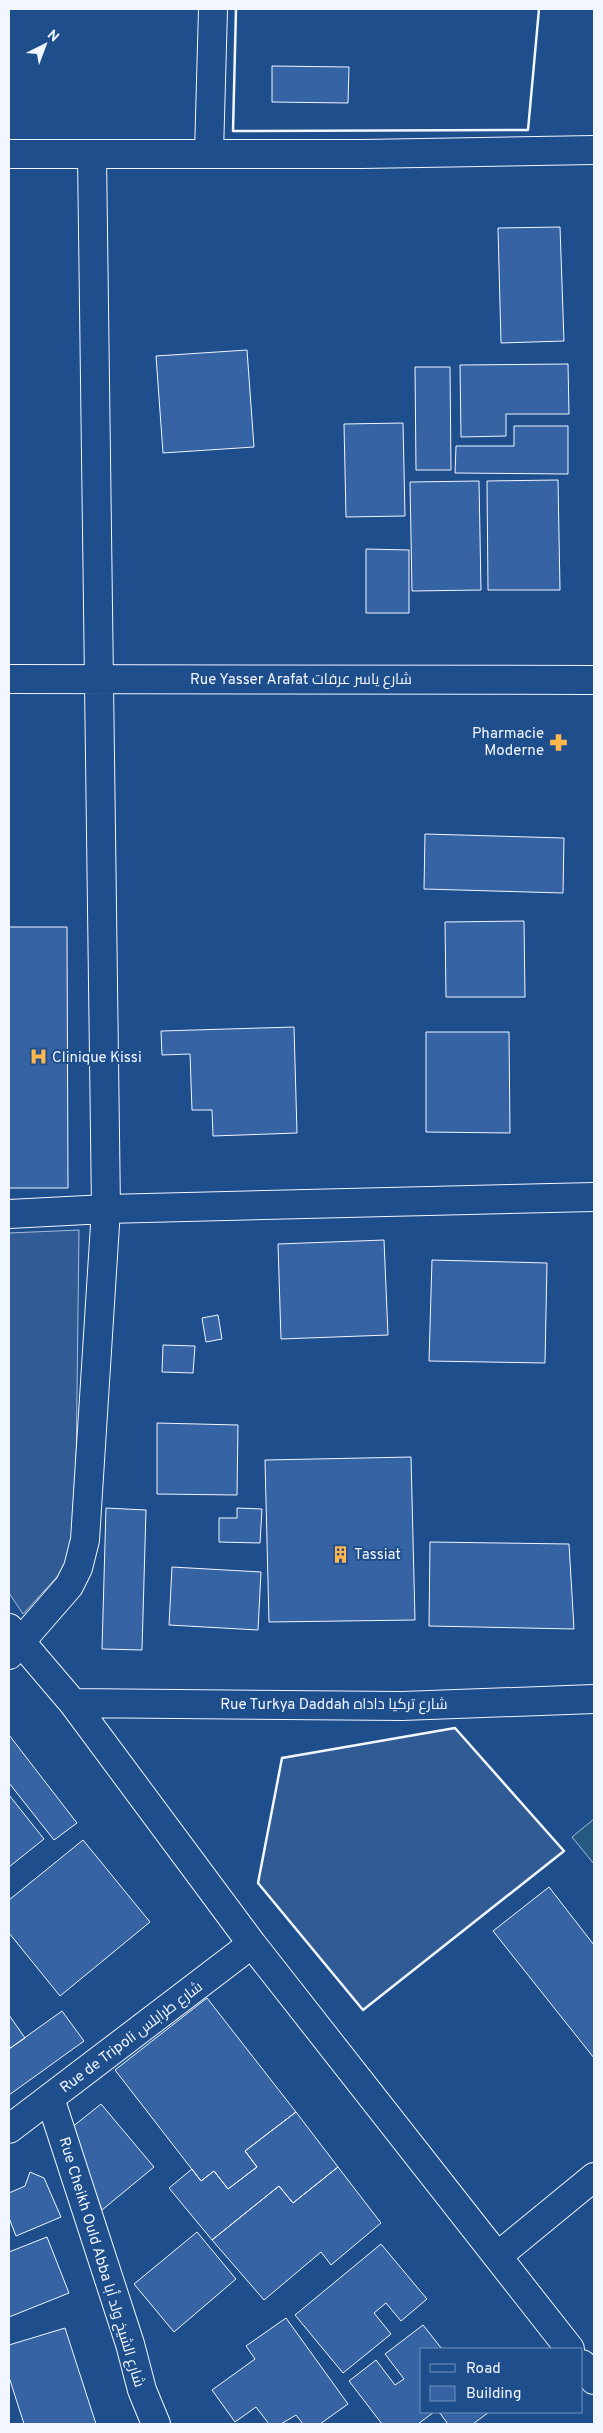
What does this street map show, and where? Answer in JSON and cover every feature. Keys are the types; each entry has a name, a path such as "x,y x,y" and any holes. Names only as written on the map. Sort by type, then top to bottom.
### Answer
{"street":[{"path":"209,152 213,9"},
{"path":"9,154 92,155 209,152 362,154 594,150"},
{"path":"92,155 106,1209 85,1540 78,1568 69,1586 12,1642 73,1704 252,1944 569,2348"},
{"name":"Rue Yasser Arafat شارع ياسر عرفات","path":"9,679 594,680"},
{"path":"9,1214 106,1209 594,1197"},
{"name":"Rue Turkya Daddah شارع تركيا داداه","path":"73,1704 402,1706 594,1699"},
{"name":"Rue de Tripoli شارع طرابلس","path":"9,2129 252,1944"},
{"name":"Rue Cheikh Ould Abba شارع الشيخ ولد أبا","path":"50,2098 130,2344 142,2390 156,2424"},
{"path":"498,2255 594,2177"},
{"path":"583,2365 594,2380"}],"shaded area":[{"path":"79,1230 75,1557 23,1614 9,1593 9,1233"},
{"path":"455,1728 564,1851 363,2010 258,1883 282,1758"},
{"path":"594,1819 594,1864 572,1837"}],"building":[{"path":"272,66 349,67 348,103 272,102"},
{"path":"560,227 564,341 501,343 498,228"},
{"path":"247,350 254,447 163,453 156,356"},
{"path":"568,364 569,414 506,414 506,436 461,437 460,365"},
{"path":"415,367 450,367 451,470 416,470"},
{"path":"403,423 405,516 346,517 344,424"},
{"path":"514,426 568,426 568,474 455,473 456,446 514,446"},
{"path":"558,480 560,590 488,590 487,481"},
{"path":"479,481 481,590 412,591 410,482"},
{"path":"366,549 409,550 409,613 366,613"},
{"path":"425,834 564,838 563,893 424,889"},
{"path":"524,921 525,997 446,997 445,922"},
{"name":"Clinique Kissi","path":"9,927 67,927 68,1188 9,1188"},
{"path":"294,1027 297,1133 213,1136 212,1110 192,1110 190,1054 162,1055 161,1031"},
{"path":"426,1032 509,1032 510,1133 426,1132"},
{"path":"384,1240 388,1335 281,1339 278,1244"},
{"path":"432,1260 547,1263 545,1363 429,1361"},
{"path":"218,1315 222,1339 206,1342 202,1318"},
{"path":"163,1345 195,1346 193,1373 162,1372"},
{"path":"157,1423 238,1425 237,1495 157,1494"},
{"name":"Tassiat","path":"411,1457 415,1620 269,1622 265,1460"},
{"path":"106,1508 146,1510 142,1650 102,1649"},
{"path":"237,1508 262,1509 260,1543 219,1542 219,1518 237,1518"},
{"path":"430,1542 569,1544 574,1629 429,1626"},
{"path":"172,1567 261,1572 258,1630 169,1625"},
{"path":"9,1735 77,1823 54,1840 9,1783"},
{"path":"9,1795 44,1839 9,1867"},
{"path":"83,1840 150,1922 60,1996 9,1933 9,1900"},
{"path":"549,1887 594,1945 594,2058 493,1931"},
{"path":"207,1998 296,2112 245,2151 257,2167 228,2189 214,2171 201,2181 115,2070"},
{"path":"62,2011 84,2041 9,2095 9,2049"},
{"path":"9,2015 25,2038 9,2049"},
{"path":"101,2104 154,2167 102,2210 71,2128"},
{"path":"296,2112 338,2167 293,2203 279,2186 212,2240 169,2188 192,2169 201,2181 214,2171 228,2189 257,2167 245,2151"},
{"path":"338,2167 381,2223 331,2265 321,2252 264,2300 212,2240 279,2186 293,2203"},
{"path":"30,2172 44,2178 61,2217 16,2236 9,2218 9,2193 25,2186"},
{"path":"197,2232 236,2279 174,2332 134,2284"},
{"path":"47,2237 69,2293 9,2317 9,2252"},
{"path":"381,2244 427,2299 401,2321 386,2303 374,2313 391,2334 343,2373 295,2315"},
{"path":"286,2318 348,2404 320,2424 303,2424 296,2415 281,2424 269,2424 256,2407 235,2422 212,2390 255,2359 246,2346"},
{"path":"423,2325 441,2348 420,2348 420,2413 433,2413 418,2424 382,2424 349,2381 376,2360 395,2385 404,2379 385,2354"},
{"path":"65,2328 96,2424 24,2424 9,2377 9,2345"},
{"path":"440,2413 488,2413 473,2424 448,2424"}],"wall":[{"path":"236,9 233,131 528,130 539,9"},
{"path":"455,1728 564,1851 363,2010 258,1883 282,1758 455,1728"}],"place":[{"name":"Pharmacie Moderne","path":"558,742"},
{"name":"Clinique Kissi","path":"38,1057"},
{"name":"Tassiat","path":"340,1554"}]}
